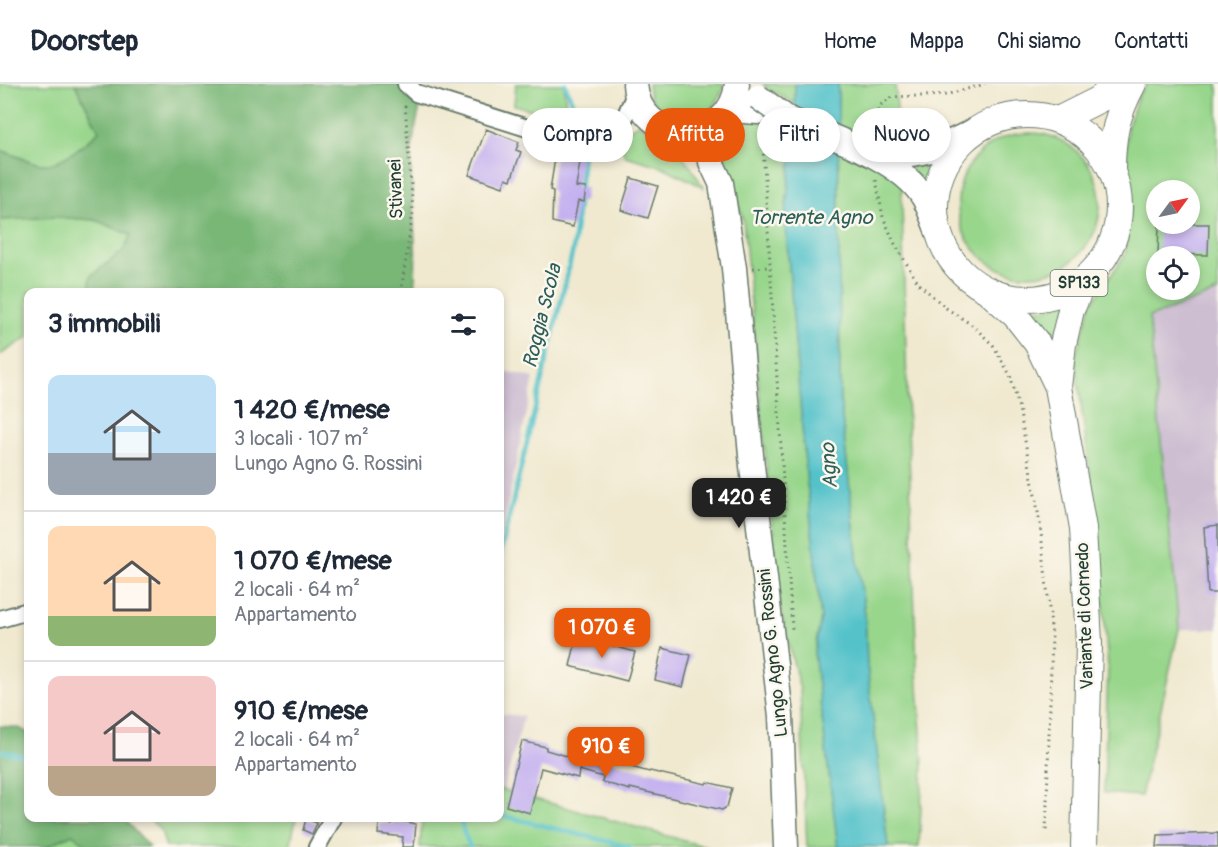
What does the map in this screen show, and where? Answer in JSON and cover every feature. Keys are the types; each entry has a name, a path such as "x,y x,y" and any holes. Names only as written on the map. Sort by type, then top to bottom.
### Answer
{"main road":[{"name":"Lungo Agno G. Rossini","path":"728,108 734,99 737,84"},
{"path":"1058,120 1100,99 1115,84"},
{"name":"SP133","path":"988,291 1013,298 1038,299 1062,293 1084,280 1104,258 1116,231 1119,201 1112,172 1112,142 1124,101 1133,84"},
{"path":"636,88 645,111"},
{"path":"756,104 852,145"},
{"name":"SP133","path":"1058,387 1037,343 1015,315 988,291 965,276 947,255 937,229 934,201 940,174 954,150 974,131 1000,118 1029,114 1058,120 1081,132 1099,150 1112,172"},
{"path":"951,142 974,131"},
{"name":"Lungo Agno G. Rossini","path":"698,162 725,208"},
{"name":"Lungo Agno G. Rossini","path":"711,162 721,183 734,268 752,466 781,716 786,847"},
{"path":"884,162 906,177 924,198 937,229"},
{"name":"SP133","path":"1058,387 1063,344 1071,310 1084,280"},
{"name":"Variante di Cornedo","path":"1058,387 1083,528 1089,631 1084,847"}],"street":[{"path":"406,84 416,93 522,126"},
{"path":"628,108 636,88"},
{"path":"0,620 24,612"},
{"path":"317,847 331,822"}],"path":[{"name":"Stivanei","path":"402,288 413,212 405,113 406,84"},
{"path":"878,108 892,97 945,95 986,84"},
{"path":"756,104 769,267 792,634"},
{"path":"874,162 883,218 894,244 918,283 946,308 972,325 993,345 1010,375 1019,408 1040,523 1052,635 1046,834"},
{"path":"743,268 769,267"}],"shaded area":[{"path":"1218,292 1218,629 1179,629 1149,317"},
{"path":"504,371 534,378 504,522"},
{"path":"504,714 524,716 504,786"}],"green space":[{"path":"0,84 75,84 99,131 72,153 49,164 31,162 0,150"},
{"path":"75,84 413,84 422,98 411,157 416,258 414,288 90,288 91,276 123,251 131,235 95,220 55,217 0,220 0,150 31,162 49,164 72,153 99,131"},
{"path":"516,84 564,84 566,108 525,108 514,105"},
{"path":"648,84 724,84 718,100 711,108 658,108 651,98"},
{"path":"763,84 795,84 795,103 768,89"},
{"path":"838,84 895,84 897,108 852,108 852,162 936,162 928,187 901,166 908,426 923,765 919,847 888,847 867,665 865,614 840,398 840,108 838,108"},
{"path":"1147,84 1218,84 1218,292 1200,299 1200,246 1146,246 1146,300 1196,300 1149,317 1179,629 1141,796 1104,793 1108,668 1099,541 1075,358 1091,304 1125,255 1131,206 1125,170 1127,129 1138,96"},
{"path":"745,119 757,119 757,162 791,162 785,217 805,463 821,619 814,652 838,847 807,847 800,690 780,608 743,219 720,162 745,162"},
{"path":"639,124 645,127 645,162 633,158 633,128"},
{"path":"1029,133 1056,138 1079,154 1095,177 1100,204 1095,231 1079,254 1056,270 1029,275 1002,270 979,254 963,231 958,204 963,177 979,154 1002,138"},
{"path":"646,162 687,162 703,187 663,167"},
{"path":"55,217 96,220 132,235 123,251 91,276 90,288 24,288 24,340 0,355 0,220"},
{"path":"1070,299 1057,360 1024,309 1047,309"},
{"path":"0,726 24,731 24,822 127,822 149,847 90,847 72,834 46,847 0,847"},
{"path":"504,790 707,847 420,847 422,822 504,822"},
{"path":"153,822 295,822 290,847 166,847 161,831"},
{"path":"72,834 90,847 46,847"}],"water":[{"name":"Torrente Agno","path":"795,84 838,84 838,108 795,108"},
{"name":"Torrente Agno","path":"791,162 838,162 840,398 865,614 867,665 888,847 838,847 814,652 821,619 805,463 785,217"}],"building":[{"path":"486,129 519,142 516,150 521,152 511,180 506,178 503,187 469,175"},
{"path":"554,162 580,162 576,187 586,188 584,202 578,201 573,227 552,222 553,191 550,190"},
{"path":"631,178 658,186 648,218 621,210"},
{"path":"1200,224 1209,224 1208,255 1200,255 1200,246 1158,246 1159,234 1200,234"},
{"path":"1218,525 1218,593 1208,593 1204,527"},
{"path":"577,636 635,652 627,681 570,666"},
{"path":"662,648 691,655 683,687 655,680"},
{"path":"522,741 577,759 579,748 596,752 595,757 649,772 732,788 727,807 722,810 630,788 630,790 602,782 603,777 579,770 578,778 541,768 530,813 506,806"},
{"path":"305,822 317,823 312,834 303,830"},
{"path":"379,822 392,824 392,822 407,822 416,824 414,847 402,847 403,837 378,834"},
{"path":"1218,833 1218,847 1157,847 1158,835"}],"waterway":[{"name":"Roggia Scola","path":"504,538 573,250 585,136 565,84"},
{"path":"0,751 24,756"},
{"path":"504,816 630,847"},
{"name":"Roggia Scola","path":"462,822 470,847"}],"water label":[{"name":"Agno","path":"829,466"}]}
